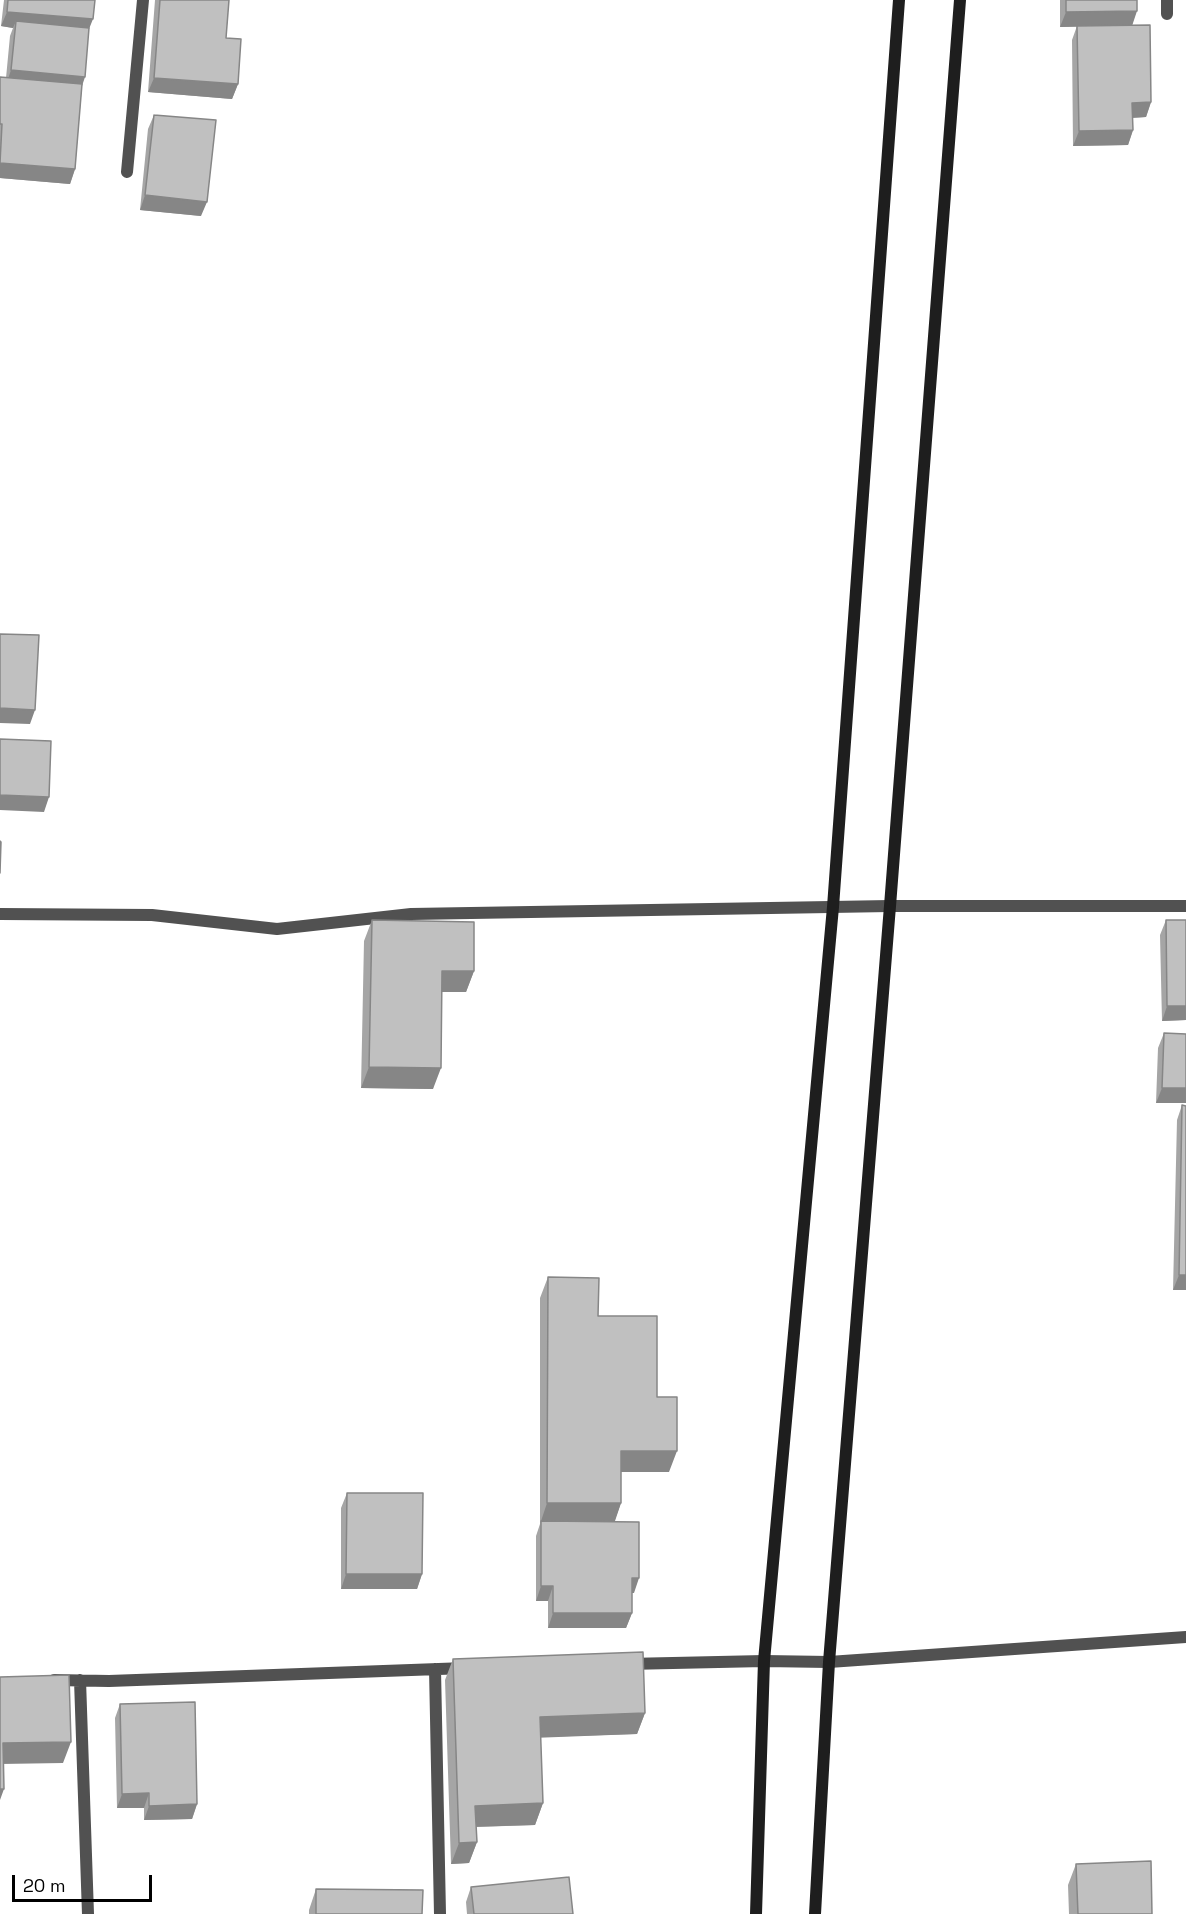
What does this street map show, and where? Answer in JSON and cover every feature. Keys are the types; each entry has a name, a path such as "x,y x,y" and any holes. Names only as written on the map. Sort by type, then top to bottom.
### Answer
{"street":[{"path":"128,172 143,0"},
{"path":"756,1914 764,1660 834,907 899,0"},
{"path":"815,1914 829,1662 960,0"},
{"path":"1167,0 1167,14"},
{"path":"0,914 152,915 277,929 411,914 890,906 1186,906"},
{"path":"612,1665 764,1660 829,1662 1186,1637"},
{"path":"47,1679 109,1681 482,1668"},
{"path":"435,1669 440,1914"},
{"path":"80,1680 88,1914"}],"building":[{"path":"8,0 95,0 93,19 7,12"},
{"path":"160,0 229,0 226,38 241,39 238,84 154,78"},
{"path":"1066,0 1137,0 1137,11 1066,12"},
{"path":"16,21 89,28 85,77 11,70"},
{"path":"1150,25 1151,102 1132,103 1133,130 1079,131 1077,26"},
{"path":"0,77 82,84 75,169 0,163 2,124 0,124"},
{"path":"154,115 216,120 207,202 145,195"},
{"path":"0,634 39,635 35,710 0,708"},
{"path":"0,739 51,741 49,797 0,795"},
{"path":"372,920 474,922 474,971 442,971 441,1068 369,1067"},
{"path":"1166,920 1186,920 1186,1006 1167,1006"},
{"path":"1164,1033 1186,1034 1186,1088 1162,1088"},
{"path":"1182,1105 1186,1106 1186,1275 1179,1275"},
{"path":"548,1277 599,1278 598,1316 657,1316 657,1397 677,1397 677,1451 621,1451 621,1503 547,1503"},
{"path":"347,1493 423,1493 422,1574 346,1574"},
{"path":"541,1521 639,1522 639,1578 632,1578 632,1613 553,1613 553,1586 541,1586"},
{"path":"643,1652 645,1713 540,1717 543,1803 475,1806 477,1842 459,1843 453,1659"},
{"path":"69,1675 71,1742 3,1743 4,1789 0,1789 0,1677"},
{"path":"195,1702 197,1804 149,1806 149,1793 122,1794 120,1704"},
{"path":"1151,1861 1152,1914 1078,1914 1076,1864"},
{"path":"569,1877 573,1914 474,1914 471,1887"},
{"path":"316,1889 423,1890 422,1914 316,1914"}]}
